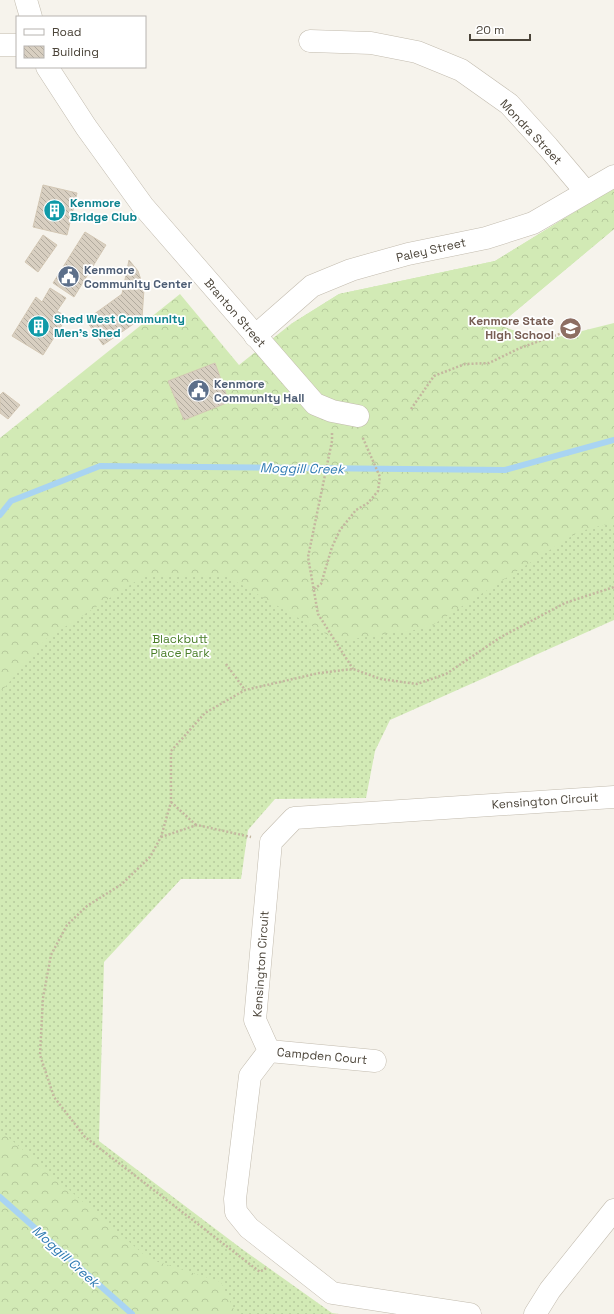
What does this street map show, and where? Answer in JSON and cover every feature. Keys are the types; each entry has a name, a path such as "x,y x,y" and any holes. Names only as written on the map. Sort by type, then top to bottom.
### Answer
{"street":[{"path":"26,0 31,16"},
{"name":"Mondra Street","path":"310,41 371,43 417,52 460,70 509,104 586,192"},
{"path":"0,45 16,45"},
{"name":"Branton Street","path":"48,68 86,127 143,206 315,404 332,411 358,416"},
{"name":"Paley Street","path":"255,336 312,286 351,270 408,254 486,238 533,223 614,176"},
{"name":"Kensington Circuit","path":"269,1051 255,1020 271,842 294,818 614,797"},
{"path":"269,1051 250,1076 235,1199 236,1212 249,1228 332,1293 470,1314"},
{"name":"Campden Court","path":"269,1051 375,1061"},
{"path":"536,1314 550,1290 614,1210"}],"path":[{"path":"411,409 434,376 465,364 489,363 520,348 565,332"},
{"path":"314,590 321,584 332,547 340,530 356,510 368,503 378,491 380,477 363,440 358,416"},
{"path":"332,441 308,557 318,614 353,669"},
{"path":"282,1255 260,1272 85,1137 54,1097 40,1055 42,998 51,955 67,925 87,906 122,884 150,857 161,837 171,802 171,751 205,713 245,690 319,672 353,669 381,679 417,684 446,674 501,637 565,603 614,587"},
{"path":"226,664 245,690"},
{"path":"171,802 197,825 271,842"},
{"path":"161,837 197,825"}],"green space":[{"name":"Blackbutt Place Park","path":"614,188 614,229 499,325 614,440 614,620 390,720 375,751 366,798 275,799 248,830 241,879 181,879 104,962 99,1141 242,1249 332,1313 339,1314 132,1314 0,1197 0,515 331,468 291,324 339,294 495,261"},
{"path":"614,188 614,229 499,325 542,341 614,323 614,522 578,532 428,628 338,641 228,577 144,576 46,639 0,693 0,438 180,294 239,365 291,324 339,294 495,261"},
{"path":"0,1130 149,1259 221,1282 236,1314 0,1314"}],"building":[{"name":"Kenmore Bridge Club","path":"43,185 77,193 67,235 33,227"},
{"path":"85,232 106,245 74,297 53,283"},
{"path":"43,235 57,245 38,272 25,262"},
{"path":"129,260 138,271 144,289 142,318 103,345 86,320 122,294"},
{"name":"Shed West Community Men's Shed","path":"50,288 66,298 57,311 67,317 43,355 12,336 36,297 42,302"},
{"name":"Kenmore Community Hall","path":"215,363 229,402 184,420 168,381"},
{"path":"3,392 20,405 8,419 0,413 0,395"}],"waterway":[{"name":"Moggill Creek","path":"0,515 11,501 100,466 505,470 614,440"},
{"name":"Moggill Creek","path":"0,1197 132,1314"}],"place":[{"name":"Kenmore Bridge Club","path":"55,210"},
{"name":"Kenmore Community Center","path":"68,277"},
{"name":"Shed West Community Men's Shed","path":"39,326"},
{"name":"Kenmore State High School","path":"570,328"},
{"name":"Kenmore Community Hall","path":"199,391"}]}
